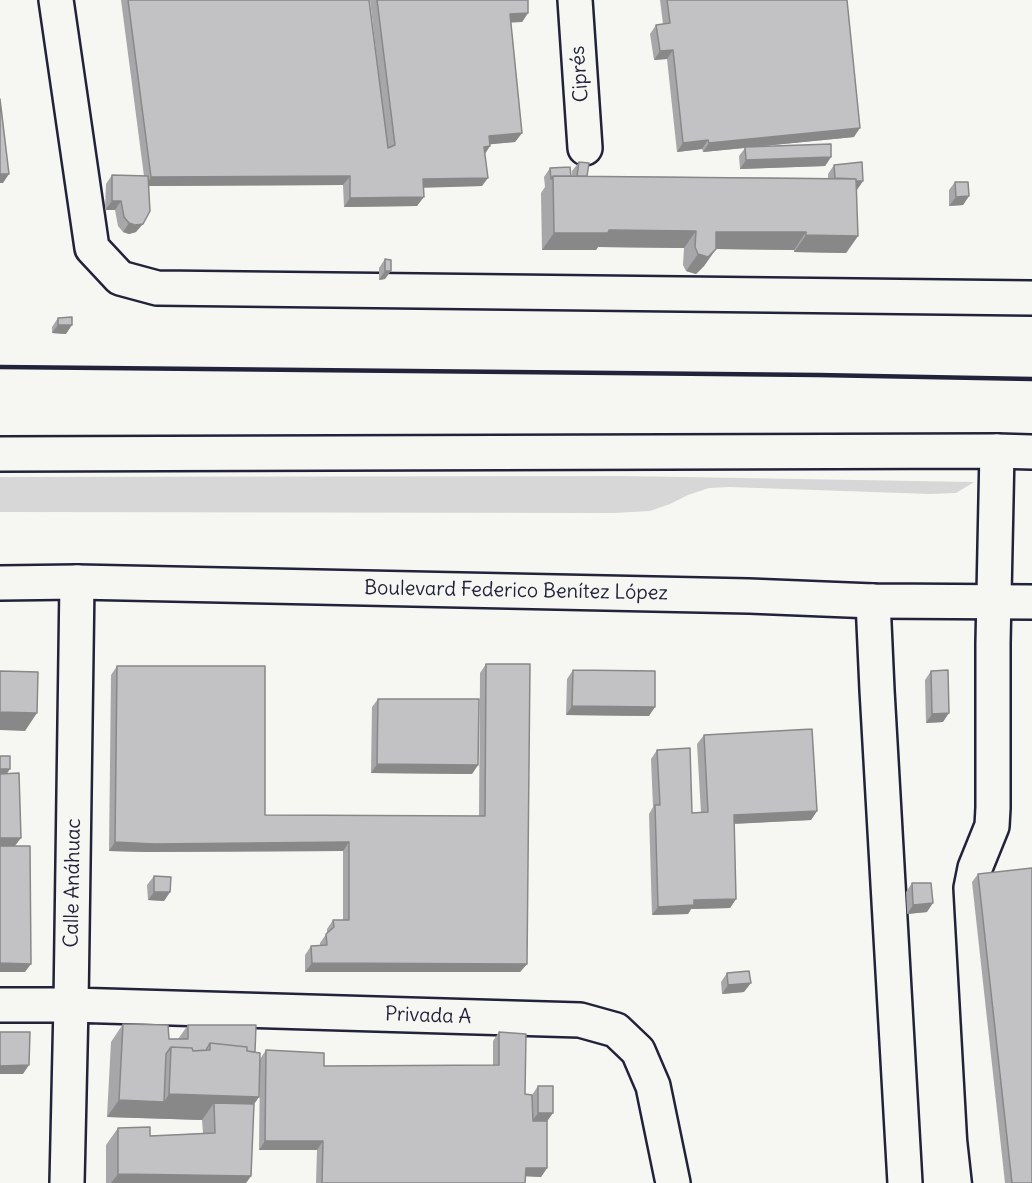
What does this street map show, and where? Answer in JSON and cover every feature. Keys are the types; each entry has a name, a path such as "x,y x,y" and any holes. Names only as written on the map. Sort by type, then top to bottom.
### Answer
{"main road":[{"path":"56,0 92,248 120,278 157,288 1032,297"},
{"name":"Ciprés","path":"575,0 585,148"},
{"path":"990,1183 984,1126 971,888 975,868 992,826 997,451"},
{"path":"0,454 1032,452"},
{"name":"Boulevard Federico Benítez López","path":"0,584 77,582 725,595 873,601 1032,602"},
{"name":"Calle Anáhuac","path":"67,1183 77,582"},
{"path":"873,601 905,1183"},
{"name":"Privada A","path":"0,1005 71,1005 580,1020 616,1030 638,1051 653,1086 674,1183"}],"shaded area":[{"path":"623,476 974,482 956,493 930,494 709,488 650,511 614,513 0,512 0,477"}],"building":[{"path":"128,0 369,0 388,148 395,145 377,0 528,0 528,13 510,14 522,133 489,136 490,146 484,147 488,178 423,179 424,197 350,198 350,176 151,177"},
{"path":"667,0 847,0 860,128 709,143 708,140 683,143 673,50 660,51 656,25 670,23"},
{"path":"0,99 9,174 0,174"},
{"path":"831,144 831,157 746,160 745,147"},
{"path":"579,162 589,163 587,176 577,176"},
{"path":"862,162 863,181 835,178 834,165"},
{"path":"570,167 571,176 553,176 551,179 550,168"},
{"path":"112,175 148,176 150,211 143,224 129,223 124,217 121,201 112,201"},
{"path":"553,176 856,179 858,236 806,235 806,232 716,232 716,249 708,257 698,254 695,247 696,231 609,230 608,233 554,233"},
{"path":"955,182 968,182 969,196 956,197"},
{"path":"385,259 391,260 391,271 385,271"},
{"path":"72,317 72,325 58,325 58,318"},
{"path":"486,664 530,664 527,964 312,963 311,946 327,945 326,934 334,927 333,920 349,920 349,842 154,844 115,842 117,666 265,666 265,815 485,816"},
{"path":"573,670 655,671 655,707 572,706"},
{"path":"948,670 949,713 932,714 931,671"},
{"path":"0,671 38,672 37,713 0,712"},
{"path":"378,699 479,699 478,765 377,764"},
{"path":"812,729 817,811 734,815 736,899 694,900 694,905 658,907 655,805 660,805 657,750 690,748 692,813 708,812 704,735"},
{"path":"0,756 10,756 10,769 0,769"},
{"path":"19,773 21,838 0,838 0,774"},
{"path":"0,846 30,846 31,964 0,963"},
{"path":"1032,868 1032,1183 1012,1183 978,874"},
{"path":"154,876 171,877 170,892 154,892"},
{"path":"912,883 931,883 933,903 913,905"},
{"path":"749,971 751,983 728,985 727,973"},
{"path":"123,1024 168,1025 169,1039 188,1039 188,1025 256,1025 255,1052 247,1051 247,1047 210,1043 206,1050 193,1051 192,1048 171,1047 166,1054 164,1102 119,1100"},
{"path":"0,1032 30,1032 29,1065 0,1066"},
{"path":"499,1032 526,1034 525,1094 532,1095 533,1121 547,1121 547,1168 526,1168 525,1183 322,1183 323,1141 265,1141 266,1050 324,1053 324,1066 499,1065"},
{"path":"210,1043 247,1047 247,1051 260,1053 259,1097 169,1094 171,1047 192,1048 193,1051 210,1050"},
{"path":"538,1086 553,1086 553,1113 538,1113"},
{"path":"214,1103 254,1104 251,1176 118,1174 118,1128 150,1127 150,1136 215,1133"}],"railway":[{"path":"0,367 1032,379"}]}
